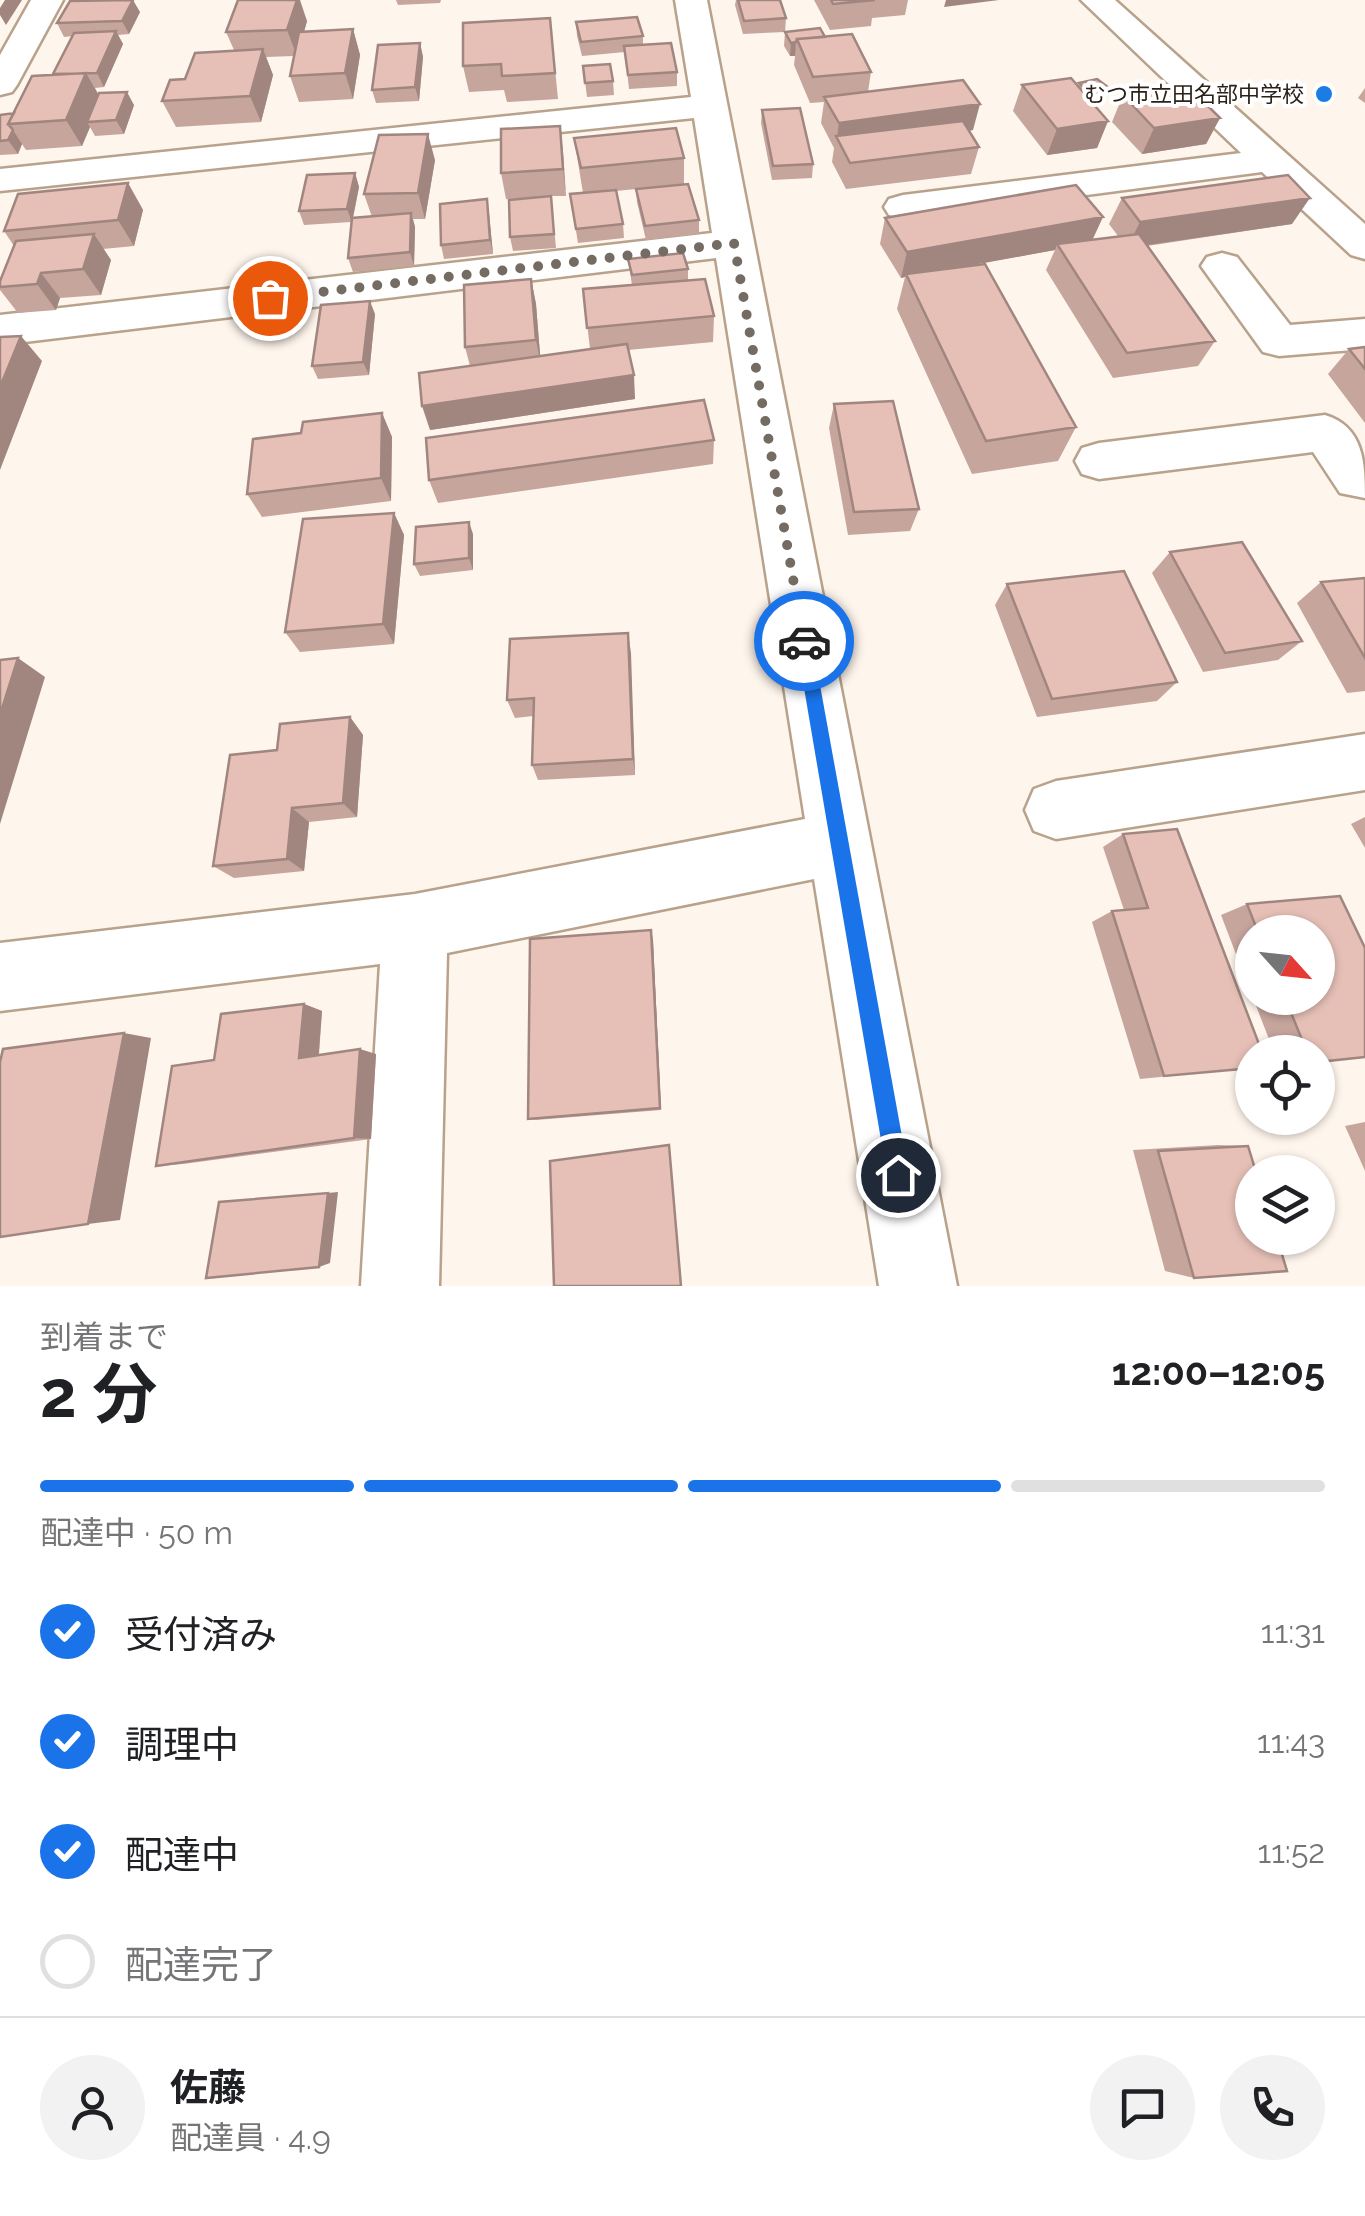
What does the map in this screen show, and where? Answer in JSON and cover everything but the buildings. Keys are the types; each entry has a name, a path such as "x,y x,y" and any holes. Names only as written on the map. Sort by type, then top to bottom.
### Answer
{"street":[{"path":"0,85 47,0"},
{"path":"691,0 918,1286"},
{"path":"1097,0 1365,246"},
{"path":"0,180 708,106"},
{"path":"903,206 1271,160"},
{"path":"0,330 734,243"},
{"path":"1222,266 1279,341 1365,334"},
{"path":"1099,461 1325,433 1358,480 1365,479"},
{"path":"1056,810 1365,762"},
{"path":"0,976 415,927 840,843"},
{"path":"400,1286 415,927"}],"way so far":[{"path":"270,298 734,243 804,641"}],"place":[{"name":"むつ市立田名部中学校","path":"1324,94"}],"route":[{"path":"804,641 898,1175"}]}
